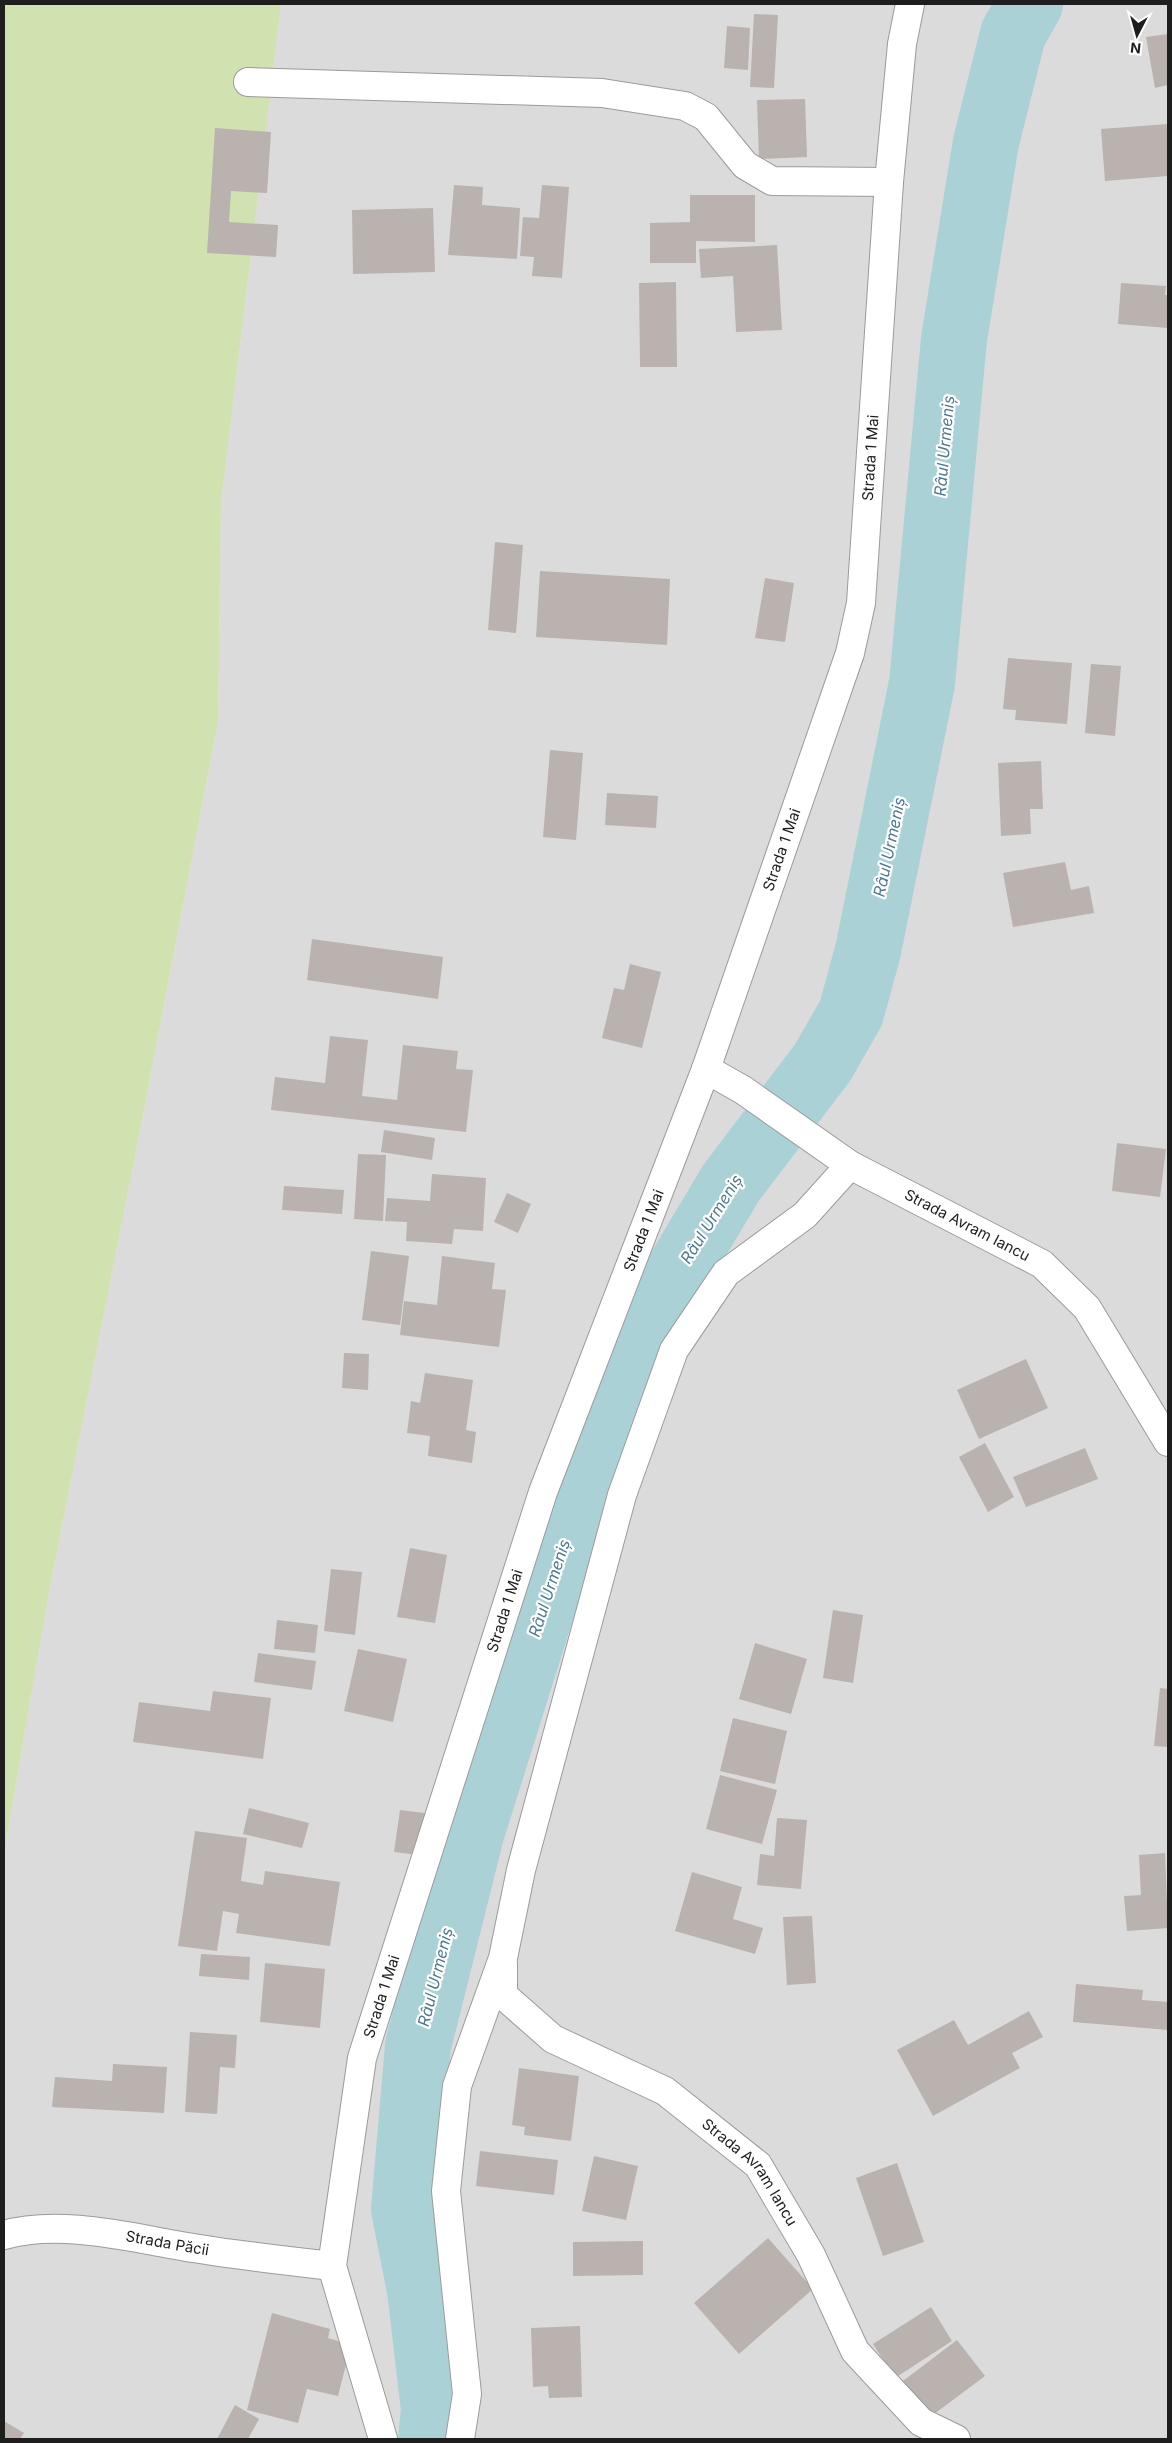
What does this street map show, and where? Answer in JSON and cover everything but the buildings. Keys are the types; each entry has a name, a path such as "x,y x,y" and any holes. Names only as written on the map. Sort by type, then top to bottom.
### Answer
{"street":[{"name":"Strada 1 Mai","path":"383,2439 332,2266 362,2058 543,1492 706,1069 836,700 850,653 861,603 889,182 902,44 910,4"},
{"path":"248,82 612,94 685,106 706,117 745,165 772,181 889,182"},
{"name":"Strada Avram Iancu","path":"706,1069 743,1090 850,1165 1042,1264 1087,1308 1168,1442"},
{"path":"460,2439 467,2394 446,2191 457,2086 502,1958 521,1870 622,1495 674,1350 726,1273 805,1215 850,1165"},
{"name":"Strada Avram Iancu","path":"502,1958 503,1995 553,2039 665,2091 758,2165 810,2255 855,2351 921,2422 956,2439"},
{"name":"Strada Păcii","path":"4,2235 20,2231 82,2230 236,2255 332,2266"}],"shaded area":[{"path":"281,4 1168,4 1168,2439 4,2439 4,1854 49,1592 218,722 221,504"}],"green space":[{"path":"4,4 281,4 221,504 218,722 49,1592 4,1854"}],"waterway":[{"name":"Râul Urmeniș","path":"431,2439 434,2410 420,2290 404,2209 418,2046 471,1834 557,1560 645,1327 731,1183 823,1062 851,1013 868,951 922,683 954,339 986,142 1013,34 1030,4"}]}
